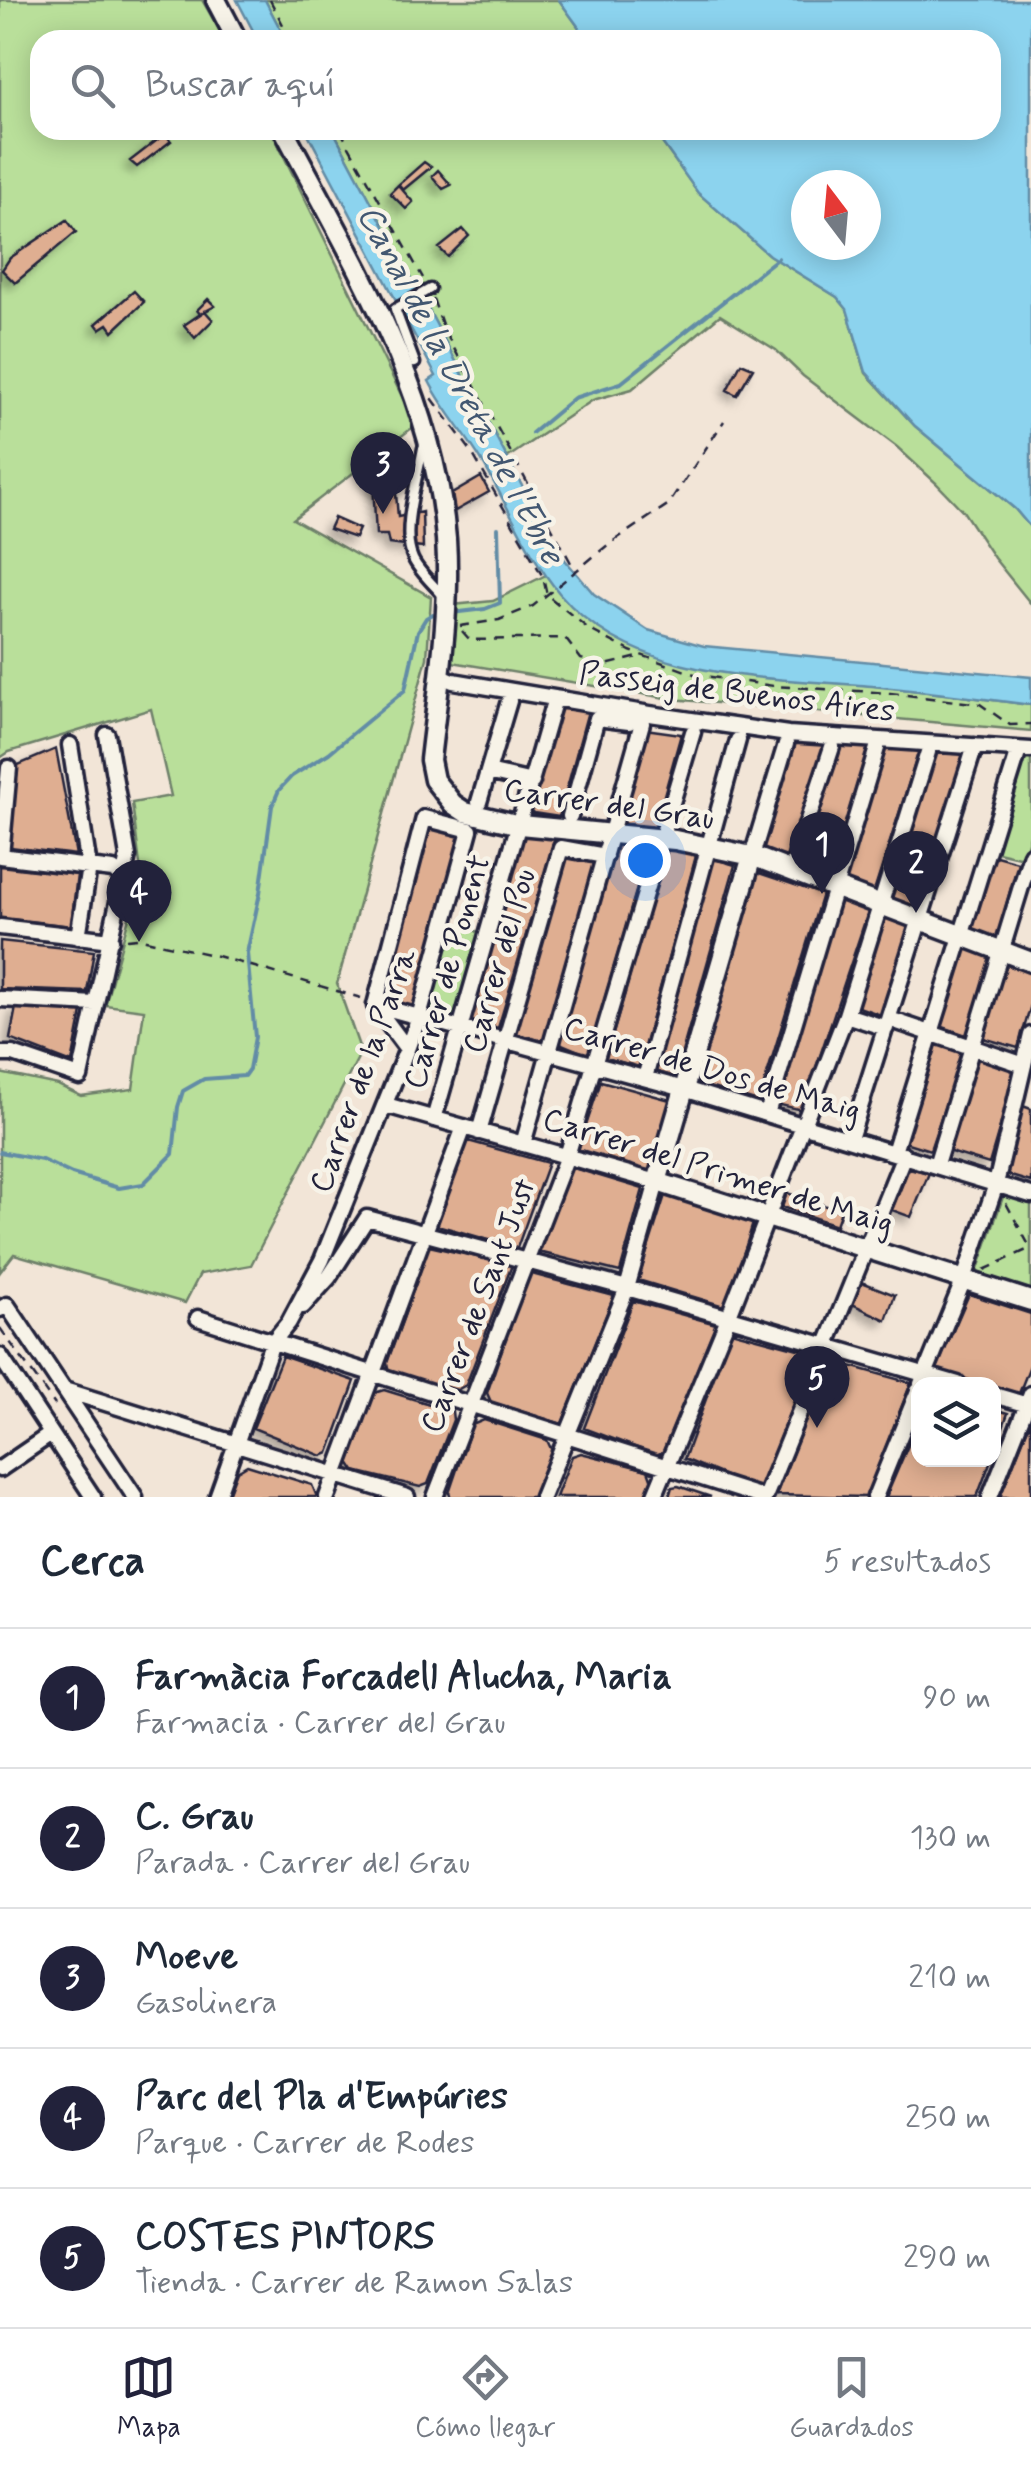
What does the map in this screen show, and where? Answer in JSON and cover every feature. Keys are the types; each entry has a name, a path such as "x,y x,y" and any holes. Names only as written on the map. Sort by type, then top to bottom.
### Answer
{"street":[{"path":"216,0 232,30"},
{"path":"289,140 386,330 426,429 445,536 446,599 439,675"},
{"name":"Passeig de Buenos Aires","path":"439,675 640,718 788,734 1025,750"},
{"name":"Carrer del Grau","path":"439,675 430,760 434,780 453,804 476,816 520,826 661,839 752,856 1031,962"},
{"name":"Carrer de Ponent","path":"434,1119 556,698"},
{"path":"479,802 509,701"},
{"path":"570,816 597,718 629,722 640,718"},
{"path":"522,1144 605,856 640,718"},
{"name":"Carrer de Sant Just","path":"436,1497 568,1156 693,732"},
{"path":"0,1054 13,1054 80,1076 128,856 107,736"},
{"path":"645,1078 738,740"},
{"path":"542,1497 627,1288 786,744"},
{"path":"70,745 89,866 78,936"},
{"path":"850,1139 974,746"},
{"path":"791,872 832,747"},
{"path":"767,1114 877,748"},
{"path":"198,1318 763,1497 868,1248 961,936 1025,750"},
{"path":"654,1497 846,1015 928,752"},
{"path":"9,768 0,856 112,870 124,878"},
{"path":"488,772 532,782"},
{"name":"Carrer de la Parra","path":"289,1322 322,1260 419,1017 470,830 424,818 375,1006"},
{"name":"Carrer del Pou","path":"328,1497 426,1233 506,1040 561,848 605,856"},
{"path":"936,1165 1030,859"},
{"path":"0,927 111,940"},
{"path":"0,999 95,1004"},
{"path":"375,1006 407,1049"},
{"name":"Carrer de Dos de Maig","path":"375,1006 684,1089 1031,1195"},
{"path":"846,1015 932,1034 1024,1066"},
{"path":"925,1377 996,1184 1031,1035"},
{"name":"Carrer del Primer de Maig","path":"386,1105 657,1182 1031,1300"},
{"name":"Carrer de la Parra","path":"272,1342 329,1277 367,1218 426,1233"},
{"path":"426,1233 828,1345 911,1379"},
{"path":"0,1309 7,1305 135,1497"},
{"path":"217,1497 272,1342"},
{"path":"0,1356 6,1380 51,1434 92,1497"},
{"path":"64,1390 407,1497"},
{"path":"990,1497 1030,1402 1001,1396"},
{"path":"875,1497 911,1410"},
{"path":"0,1469 51,1434"}],"lane":[{"path":"415,363 395,309 430,289"},
{"path":"426,429 409,539 413,559 446,599"}],"path":[{"path":"270,0 286,30"},
{"path":"346,140 430,289 444,330 576,572"},
{"path":"428,390 470,451 543,578 548,594 590,630 643,656 697,675 774,686 890,693 980,704 1010,725 1031,724"},
{"path":"643,656 606,665 581,659 566,638 470,640 457,626 499,620 533,606 609,544 670,504 724,421"},
{"path":"111,940 137,938 178,948 375,1006"},
{"path":"964,1279 1031,1248 996,1184"},
{"path":"0,1328 63,1415"}],"green space":[{"path":"0,0 202,0 219,30 30,30 30,140 276,140 416,425 293,519 431,597 427,658 337,984 361,1052 251,1265 200,1274 185,1303 14,1254 0,1272 0,1073 58,1085 81,1096 133,1089 144,1010 105,1005 129,917 131,887 143,888 132,803 171,796 151,709 0,758"},
{"path":"265,0 559,0 581,30 281,30"},
{"path":"338,140 660,140 698,193 769,255 837,297 847,309 866,373 915,426 1015,509 1031,528 1031,604 963,511 936,483 776,350 720,315 632,389 593,400 507,458"},
{"path":"546,575 576,609 611,634 649,653 733,673 1031,705 1031,731 672,699 452,662 453,605 493,601"},
{"path":"1022,755 1031,756 1031,832 1023,858 993,851"},
{"path":"449,923 483,933 457,1023 423,1015"},
{"path":"1004,1194 1031,1203 1031,1291 977,1272"}],"water":[{"path":"237,0 265,0 281,30 253,30"},
{"path":"559,0 1031,0 1031,528 1015,509 915,426 866,372 847,309 837,297 769,255 698,193 660,140 1001,140 1001,30 581,30"},
{"name":"Canal de la Dreta de l'Ebre","path":"311,140 338,140 555,548 594,594 648,630 704,646 1031,677 1031,705 705,670 626,644 591,623 549,579 483,463 435,392 429,381 436,376"}],"building":[{"path":"157,140 171,141 137,167 130,161"},
{"path":"424,162 431,167 403,190 398,185"},
{"path":"438,170 451,185 443,189 432,176"},
{"path":"398,185 413,202 406,209 390,193"},
{"path":"67,220 76,232 15,283 2,270 10,258"},
{"path":"463,229 469,236 448,257 439,248"},
{"path":"134,291 144,302 113,331 108,324 100,329 96,324"},
{"path":"208,299 215,306 200,314 197,310"},
{"path":"205,311 213,320 195,338 184,325"},
{"path":"741,363 753,368 737,395 727,390"},
{"path":"481,477 489,492 455,511 452,494"},
{"path":"395,482 398,517 422,512 423,548 389,544 387,535 376,535 373,483"},
{"path":"334,518 359,529 355,538 329,529"},
{"path":"562,709 588,711 559,817 527,812 555,714"},
{"path":"645,729 681,734 654,831 618,826"},
{"path":"792,740 827,743 786,859 758,847"},
{"path":"837,742 869,745 829,876 797,866"},
{"path":"881,745 920,748 874,892 841,881"},
{"path":"931,747 966,754 916,908 886,898"},
{"path":"56,749 76,855 10,847 18,765"},
{"path":"428,827 462,837 416,1010 384,1001"},
{"path":"523,834 555,838 498,1028 468,1020"},
{"path":"615,843 650,845 588,1055 557,1042"},
{"path":"667,847 697,852 639,1067 606,1058"},
{"path":"989,854 1018,862 997,938 968,930"},
{"path":"565,857 595,864 545,1042 511,1032"},
{"path":"712,858 735,865 675,1077 654,1071"},
{"path":"0,866 77,875 71,926 0,918"},
{"path":"756,872 822,894 758,1104 697,1084"},
{"path":"837,899 869,909 802,1110 776,1104"},
{"path":"884,914 912,924 881,1015 853,1005"},
{"path":"0,941 94,951 87,992 0,989"},
{"path":"966,947 995,956 969,1036 940,1026"},
{"path":"1007,960 1031,967 1031,1005 1018,1048 983,1038"},
{"path":"16,1007 82,1012 72,1063 10,1039"},
{"path":"934,1040 964,1049 930,1150 901,1141"},
{"path":"976,1054 1018,1066 989,1164 947,1151"},
{"path":"601,1081 670,1100 653,1172 578,1149"},
{"path":"1020,1105 1031,1109 1031,1182 1004,1174"},
{"path":"468,1141 548,1163 517,1248 437,1225"},
{"path":"570,1167 643,1189 620,1272 539,1252"},
{"path":"909,1168 929,1173 911,1217 892,1210"},
{"path":"787,1193 841,1211 836,1225 782,1207"},
{"path":"665,1195 753,1223 727,1307 638,1280"},
{"path":"429,1246 512,1265 466,1385 457,1390 389,1372 387,1363"},
{"path":"528,1273 614,1296 562,1424 491,1402 487,1393"},
{"path":"862,1282 895,1295 886,1320 852,1304"},
{"path":"969,1294 1031,1314 1031,1363 1018,1396 1001,1390 1001,1377 959,1377 936,1370"},
{"path":"633,1301 716,1324 663,1452 656,1455 584,1428"},
{"path":"731,1331 813,1353 759,1490 684,1459"},
{"path":"282,1356 355,1381 329,1453 322,1456 253,1428"},
{"path":"829,1360 911,1383 866,1497 776,1495"},
{"path":"384,1390 452,1411 453,1420 428,1484 420,1487 355,1471 349,1462 374,1393"},
{"path":"1001,1411 1008,1413 1001,1432"},
{"path":"484,1420 547,1440 552,1451 534,1497 451,1497 449,1493 472,1425"},
{"path":"1031,1420 1031,1497 1000,1497"},
{"path":"911,1438 911,1467 988,1467 977,1497 886,1497"},
{"path":"581,1453 648,1470 652,1481 645,1497 556,1497 572,1456"},
{"path":"247,1465 312,1485 317,1497 227,1497 237,1471"},
{"path":"672,1487 711,1497 669,1497"}],"waterway":[{"path":"532,433 574,398 621,383 778,258"},
{"name":"Canal de la Dreta de l'Ebre","path":"451,613 500,603 498,528"},
{"path":"0,1152 42,1160 119,1188 143,1184 173,1154 183,1091 204,1079 244,1076 255,1037 247,953 272,806 279,790 292,776 329,753 405,690 418,631 433,614"}],"place":[{"name":"Moeve","path":"383,514"},
{"name":"Farmàcia Forcadell Alucha, Maria","path":"822,894"},
{"name":"C. Grau","path":"916,913"},
{"name":"Parc del Pla d'Empúries","path":"139,942"},
{"name":"COSTES PINTORS","path":"817,1428"}]}
